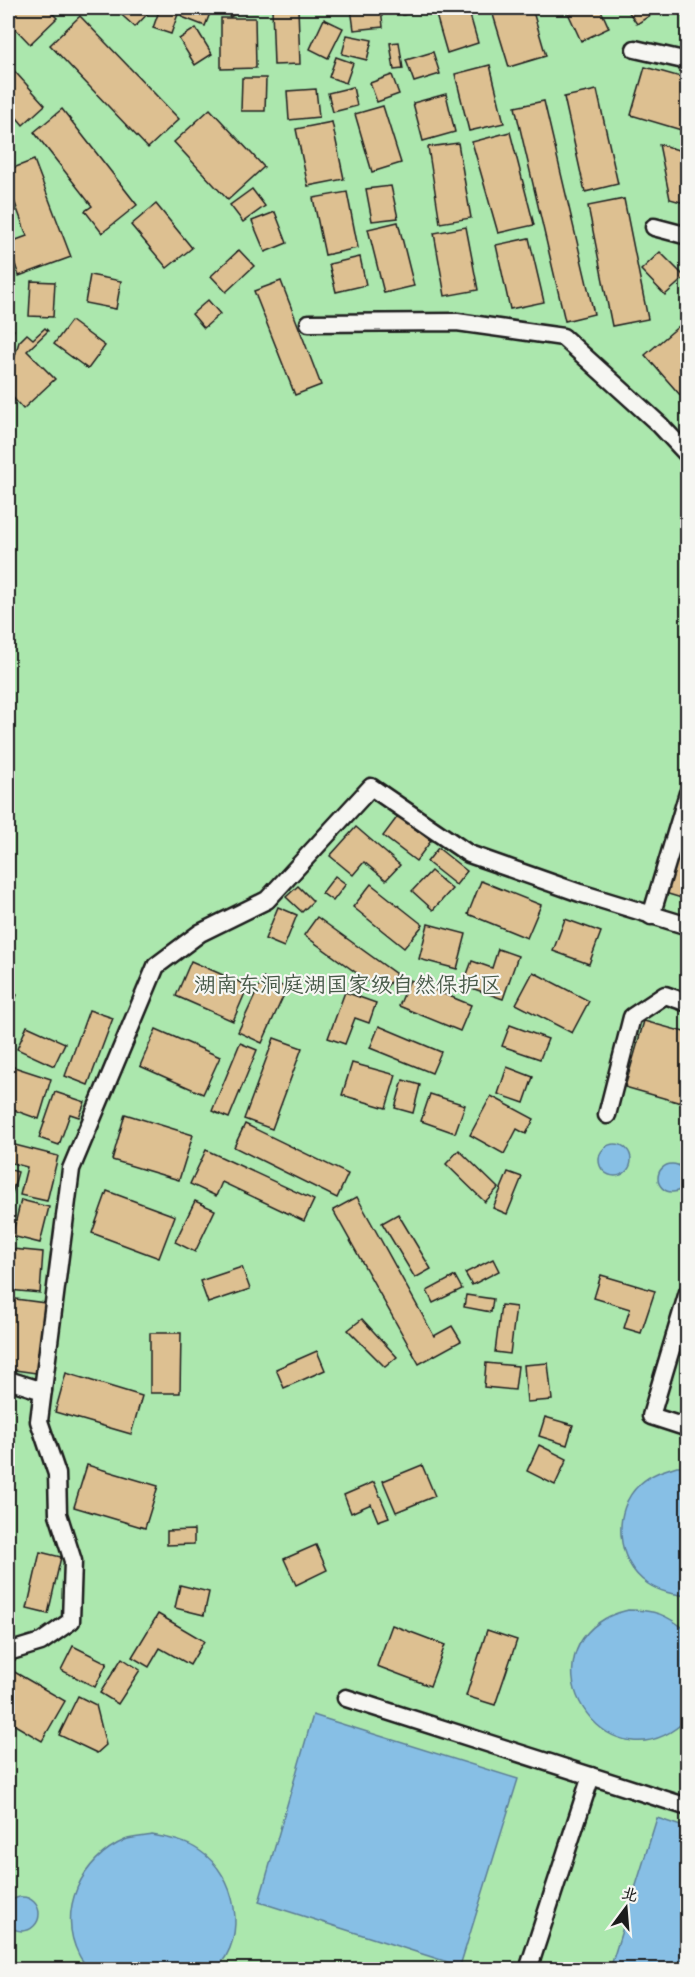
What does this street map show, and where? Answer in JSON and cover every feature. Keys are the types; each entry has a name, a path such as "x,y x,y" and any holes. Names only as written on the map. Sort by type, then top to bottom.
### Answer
{"street":[{"path":"635,49 687,61"},
{"path":"654,227 687,236"},
{"path":"309,323 457,322 563,337 660,425 687,454"},
{"path":"8,1652 41,1642 71,1621 73,1561 58,1514 57,1474 39,1421 71,1169 156,966 200,933 267,900 371,788 469,854 580,893 687,926"},
{"path":"651,916 687,793"},
{"path":"607,1115 632,1017 665,995 687,1003"},
{"path":"687,1292 651,1416 687,1428"},
{"path":"8,1380 43,1391"},
{"path":"346,1698 687,1807"},
{"path":"528,1970 591,1776"}],"green space":[{"name":"湖南东洞庭湖国家级自然保护区","path":"8,8 687,8 687,1969 8,1970"}],"water":[{"path":"615,1144 626,1149 631,1160 626,1171 615,1176 604,1171 599,1160 604,1149"},
{"path":"672,1164 682,1168 686,1178 682,1188 672,1192 662,1188 658,1178 662,1168"},
{"path":"677,1466 687,1466 687,1596 657,1589 637,1575 629,1563 621,1536 621,1522 631,1495 640,1484 649,1478"},
{"path":"628,1610 660,1614 687,1631 687,1719 659,1738 631,1741 607,1732 587,1714 575,1690 573,1664 583,1639 606,1618"},
{"path":"313,1715 518,1779 460,1966 259,1902"},
{"path":"657,1818 687,1828 687,1969 610,1969"},
{"path":"152,1835 177,1840 200,1851 222,1875 230,1890 235,1924 226,1956 216,1969 90,1969 80,1957 70,1921 77,1888 85,1873 96,1859 110,1848 128,1839"},
{"path":"22,1897 34,1902 39,1914 34,1926 22,1931 10,1926 5,1914 10,1902"}],"building":[{"path":"19,8 47,8 57,18 30,44 8,21 8,18"},
{"path":"114,8 153,8 135,27"},
{"path":"160,8 178,14 171,34 153,28"},
{"path":"186,8 212,8 205,26 182,17"},
{"path":"224,8 246,8 230,17"},
{"path":"272,8 298,8 300,64 274,65"},
{"path":"351,8 381,8 383,27 354,30"},
{"path":"400,8 429,8 403,15"},
{"path":"434,8 468,8 478,43 447,53"},
{"path":"491,8 532,8 546,56 509,67"},
{"path":"580,8 600,8 609,28 581,41 568,13"},
{"path":"626,8 659,8 660,9 637,24"},
{"path":"80,16 179,119 148,148 50,45"},
{"path":"221,18 255,18 256,68 221,69"},
{"path":"324,19 343,28 328,58 310,49"},
{"path":"196,28 212,54 195,65 179,39"},
{"path":"347,35 372,40 367,60 342,54"},
{"path":"399,42 403,69 394,70 390,43"},
{"path":"433,52 440,74 414,82 406,60"},
{"path":"336,57 353,63 346,83 329,77"},
{"path":"8,64 45,105 23,125 8,107"},
{"path":"490,65 504,123 469,131 455,74"},
{"path":"645,67 688,79 688,132 631,115"},
{"path":"392,75 399,94 377,102 370,83"},
{"path":"242,78 266,78 265,111 241,111"},
{"path":"353,87 357,106 333,112 328,93"},
{"path":"316,89 319,117 289,120 287,91"},
{"path":"597,90 618,184 585,192 564,97"},
{"path":"446,94 455,132 423,141 413,103"},
{"path":"544,101 594,314 565,321 515,107"},
{"path":"383,106 401,163 372,172 355,114"},
{"path":"62,109 137,205 102,233 85,211 92,206 34,132"},
{"path":"210,109 264,167 228,200 174,142"},
{"path":"332,122 344,179 308,186 296,129"},
{"path":"510,132 534,225 498,233 472,142"},
{"path":"458,143 471,218 440,223 428,147"},
{"path":"659,144 688,153 688,204 670,199"},
{"path":"34,160 71,257 19,276 8,243 27,236 8,184 8,170"},
{"path":"391,186 398,218 372,221 366,189"},
{"path":"252,189 265,206 243,222 230,205"},
{"path":"347,192 358,248 325,255 313,198"},
{"path":"624,199 648,319 612,326 588,206"},
{"path":"156,204 192,248 167,268 131,225"},
{"path":"275,212 287,243 265,252 252,221"},
{"path":"398,222 414,286 384,293 368,229"},
{"path":"466,227 478,290 445,296 434,233"},
{"path":"529,238 544,302 510,309 496,245"},
{"path":"239,250 254,266 226,292 211,276"},
{"path":"660,252 685,277 665,295 641,270"},
{"path":"360,257 366,285 336,292 329,264"},
{"path":"90,275 121,281 116,309 85,303"},
{"path":"31,281 55,282 53,317 29,316"},
{"path":"281,281 321,385 295,395 254,291"},
{"path":"208,300 220,314 204,328 192,314"},
{"path":"71,321 105,346 88,369 54,344"},
{"path":"679,326 688,335 688,404 645,355"},
{"path":"8,327 14,330 8,341"},
{"path":"45,328 48,331 27,351 55,379 23,409 8,392 8,379 19,342 27,334 33,339"},
{"path":"398,816 431,841 416,861 383,836"},
{"path":"356,827 400,865 386,880 364,862 353,875 330,856"},
{"path":"438,848 467,871 456,885 427,862"},
{"path":"679,851 688,854 688,900 665,893"},
{"path":"431,871 452,889 433,910 412,891"},
{"path":"335,876 346,884 333,901 322,893"},
{"path":"481,881 541,905 527,938 468,914"},
{"path":"371,884 423,925 404,948 353,907"},
{"path":"298,886 313,901 302,912 286,897"},
{"path":"278,907 297,915 284,947 265,939"},
{"path":"317,917 396,974 383,992 304,935"},
{"path":"565,919 601,932 589,964 553,951"},
{"path":"428,924 466,934 457,969 419,959"},
{"path":"498,949 518,956 503,999 463,985 472,961 492,968"},
{"path":"191,961 248,986 233,1021 176,996"},
{"path":"533,972 589,1001 572,1033 516,1004"},
{"path":"263,978 287,988 262,1043 238,1032"},
{"path":"410,980 471,1005 460,1031 399,1006"},
{"path":"8,990 17,995 8,1014"},
{"path":"345,992 376,1003 369,1023 355,1018 345,1044 328,1038"},
{"path":"89,1010 113,1018 88,1085 65,1076"},
{"path":"644,1021 688,1033 688,1105 625,1087"},
{"path":"510,1025 548,1039 540,1059 502,1046"},
{"path":"27,1026 65,1043 54,1066 17,1049"},
{"path":"379,1026 441,1052 432,1073 370,1048"},
{"path":"8,1028 12,1030 8,1043"},
{"path":"156,1029 220,1057 203,1094 140,1066"},
{"path":"274,1038 302,1048 272,1129 244,1119"},
{"path":"240,1043 257,1050 229,1118 212,1111"},
{"path":"352,1063 396,1075 386,1108 342,1095"},
{"path":"8,1065 51,1079 39,1119 8,1108"},
{"path":"507,1067 533,1077 524,1103 498,1094"},
{"path":"403,1080 420,1085 413,1113 395,1108"},
{"path":"55,1092 85,1102 79,1117 70,1114 59,1145 39,1138"},
{"path":"430,1094 465,1105 455,1133 421,1121"},
{"path":"491,1096 534,1119 526,1134 517,1129 504,1154 470,1135"},
{"path":"125,1114 193,1135 179,1180 112,1160"},
{"path":"245,1124 348,1174 337,1198 234,1147"},
{"path":"11,1144 58,1156 47,1201 20,1195 27,1167 8,1162"},
{"path":"206,1150 314,1200 304,1221 222,1182 216,1196 190,1184"},
{"path":"459,1150 498,1188 485,1202 446,1164"},
{"path":"8,1169 18,1172 11,1197 8,1196"},
{"path":"508,1172 522,1177 507,1214 493,1208"},
{"path":"107,1191 175,1216 159,1258 92,1233"},
{"path":"357,1197 434,1336 452,1326 461,1341 419,1364 333,1210"},
{"path":"21,1200 49,1207 40,1243 12,1236"},
{"path":"195,1201 215,1210 195,1252 175,1242"},
{"path":"8,1206 13,1207 8,1228"},
{"path":"398,1214 431,1269 415,1278 382,1223"},
{"path":"12,1249 43,1252 40,1293 9,1290"},
{"path":"493,1259 499,1271 472,1285 465,1273"},
{"path":"242,1267 250,1289 208,1303 200,1281"},
{"path":"601,1275 655,1291 641,1333 624,1328 630,1309 594,1298"},
{"path":"455,1276 462,1289 433,1303 427,1291"},
{"path":"466,1295 493,1299 491,1312 464,1307"},
{"path":"8,1298 45,1303 36,1373 8,1369"},
{"path":"501,1305 516,1307 510,1354 495,1352"},
{"path":"362,1319 397,1357 385,1367 348,1330"},
{"path":"150,1333 181,1333 180,1393 150,1393"},
{"path":"317,1351 325,1370 284,1388 276,1369"},
{"path":"486,1363 518,1366 515,1390 484,1387"},
{"path":"548,1363 552,1400 527,1402 524,1365"},
{"path":"66,1373 142,1396 131,1434 55,1412"},
{"path":"545,1417 573,1425 567,1445 539,1436"},
{"path":"539,1445 567,1459 555,1485 527,1471"},
{"path":"87,1465 158,1486 145,1528 74,1507"},
{"path":"422,1465 435,1496 396,1512 383,1481"},
{"path":"374,1482 389,1517 378,1521 371,1504 351,1513 344,1495"},
{"path":"194,1530 194,1544 167,1545 167,1531"},
{"path":"316,1545 327,1570 296,1585 284,1559"},
{"path":"40,1552 61,1557 48,1614 27,1609"},
{"path":"180,1585 209,1592 204,1615 175,1608"},
{"path":"158,1614 204,1641 190,1665 160,1648 149,1667 132,1657"},
{"path":"392,1625 445,1645 430,1686 377,1666"},
{"path":"487,1630 517,1640 495,1705 466,1696"},
{"path":"73,1646 107,1663 95,1687 61,1670"},
{"path":"122,1658 140,1670 118,1704 100,1693"},
{"path":"11,1670 65,1701 42,1741 8,1721 8,1676"},
{"path":"78,1696 96,1705 106,1745 97,1753 59,1735"}]}
